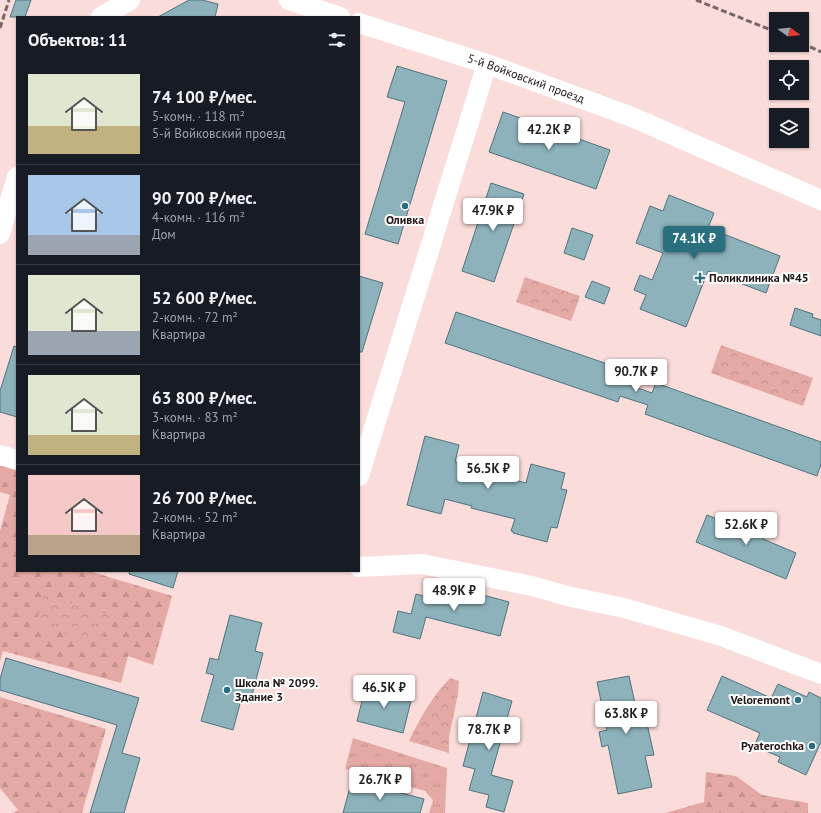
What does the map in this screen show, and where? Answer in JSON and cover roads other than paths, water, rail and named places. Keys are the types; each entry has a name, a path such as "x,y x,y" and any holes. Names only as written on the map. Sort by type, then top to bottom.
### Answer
{"street":[{"path":"103,16 130,0"},
{"path":"289,0 337,16"},
{"name":"5-й Войковский проезд","path":"360,23 487,64 632,117 821,200"},
{"path":"360,473 487,64"},
{"path":"0,234 16,181"},
{"path":"0,455 16,460"},
{"path":"360,567 422,564 532,586 568,596 624,608 720,636 821,674"}],"railway":[{"path":"0,28 9,0"},
{"path":"696,0 769,29"},
{"path":"809,46 821,52"}],"place":[{"name":"Оливка","path":"405,206"},
{"name":"Поликлиника №45","path":"700,278"},
{"name":"Школа № 2099. Здание 3","path":"227,690"},
{"name":"Veloremont","path":"798,700"},
{"name":"Pyaterochka","path":"812,746"}]}
